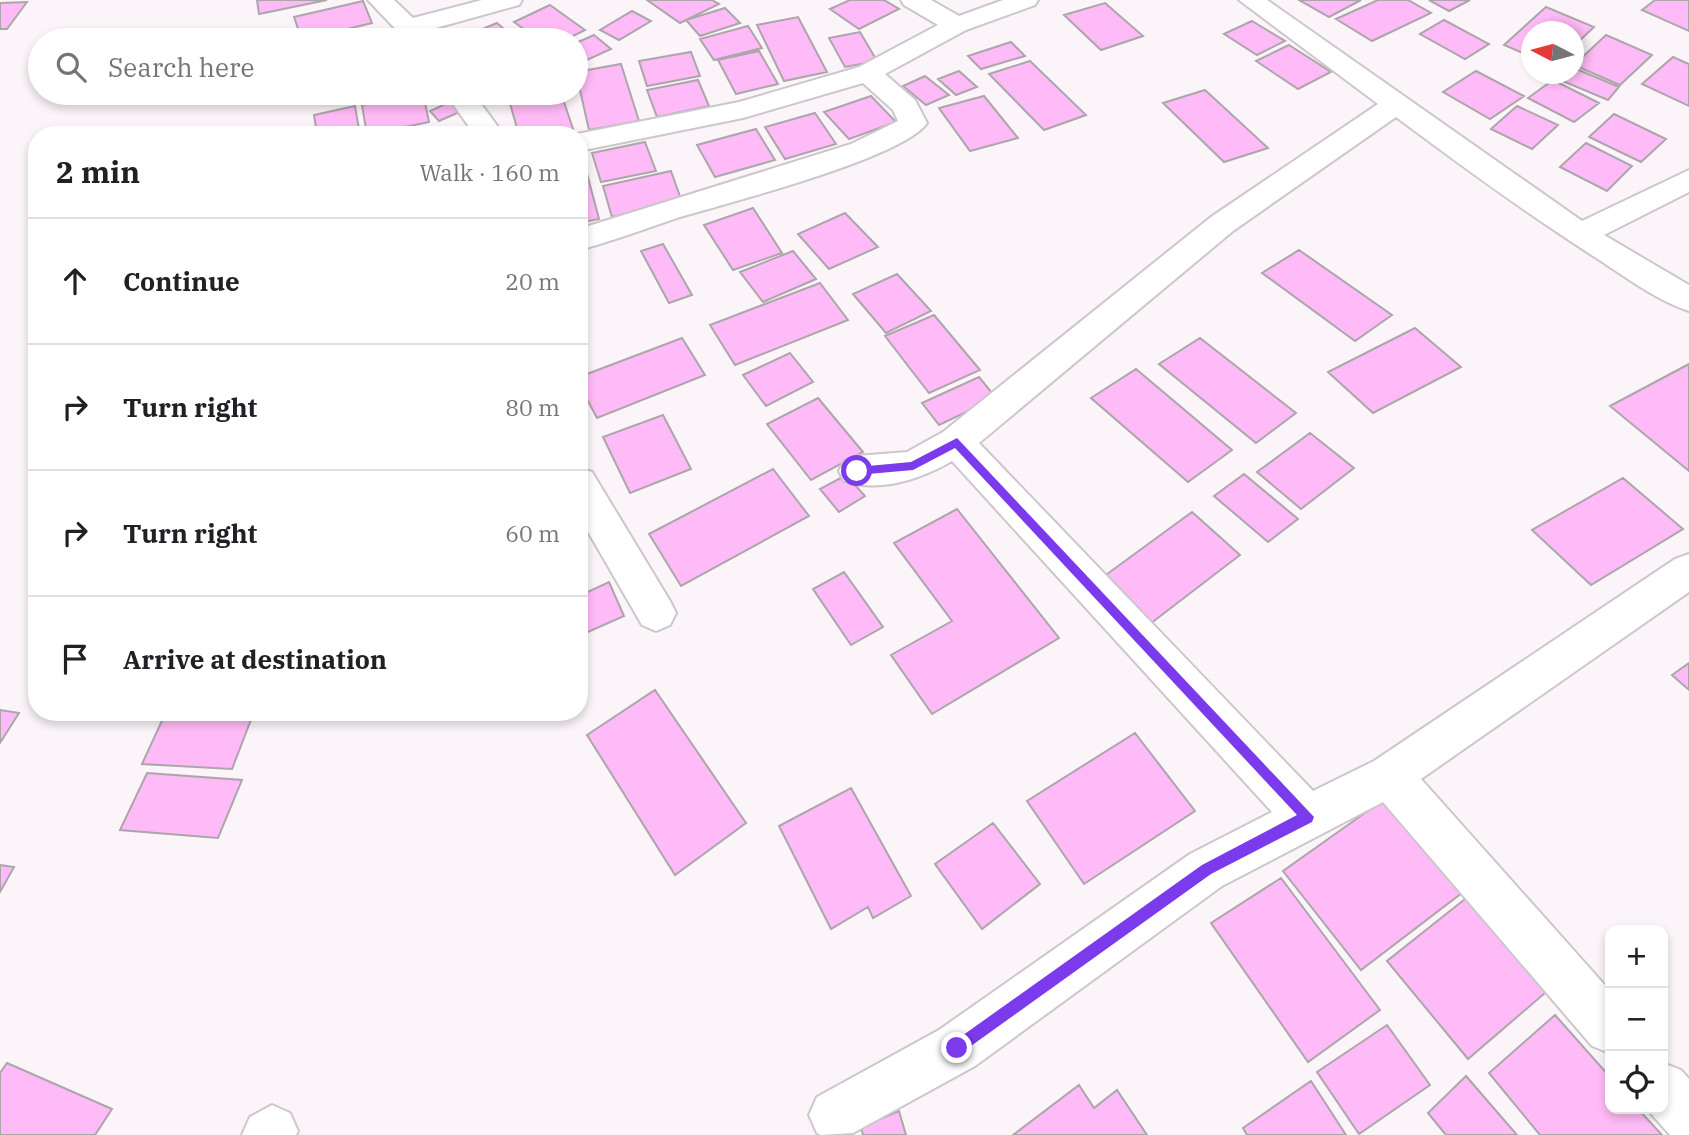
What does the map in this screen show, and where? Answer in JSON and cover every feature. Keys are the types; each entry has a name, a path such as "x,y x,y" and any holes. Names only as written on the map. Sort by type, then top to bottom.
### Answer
{"street":[{"path":"380,0 409,28"},
{"path":"432,28 510,0"},
{"path":"913,0 957,25"},
{"path":"588,140 743,110 868,73 957,25 1026,0"},
{"path":"1251,0 1581,234 1653,280 1689,299"},
{"path":"588,237 769,182 895,138 913,123 905,106 868,73"},
{"path":"857,471 913,466 957,442 1222,224 1395,104"},
{"path":"468,105 483,126"},
{"path":"1581,234 1689,180"},
{"path":"957,442 1307,817"},
{"path":"588,498 656,613"},
{"path":"835,1115 957,1048 1206,870 1389,776 1689,571"},
{"path":"1389,776 1605,1022"},
{"path":"1668,1094 1689,1118"}],"building":[{"path":"257,0 327,0 259,14"},
{"path":"647,0 712,0 719,4 680,23"},
{"path":"850,0 884,0 899,9 859,29 830,9"},
{"path":"1299,0 1361,0 1329,17"},
{"path":"1378,0 1408,0 1431,13 1372,41 1336,19"},
{"path":"1429,0 1470,0 1449,11"},
{"path":"1655,0 1689,0 1689,31 1642,10"},
{"path":"363,1 372,23 351,28 298,28 294,17"},
{"path":"27,2 7,29 0,29 0,3"},
{"path":"1105,3 1143,36 1101,50 1064,15"},
{"path":"550,5 582,28 522,28 514,22"},
{"path":"1546,7 1580,21 1531,21"},
{"path":"725,8 740,23 700,36 686,20"},
{"path":"632,11 651,21 619,40 600,30"},
{"path":"798,17 827,72 784,81 757,25"},
{"path":"1444,20 1489,44 1465,59 1420,34"},
{"path":"1252,21 1285,41 1257,55 1224,34"},
{"path":"497,23 503,28 485,28"},
{"path":"1584,23 1594,27 1584,36"},
{"path":"748,26 762,48 714,60 700,39"},
{"path":"1521,30 1521,52 1504,45"},
{"path":"860,32 877,61 845,67 829,38"},
{"path":"594,35 611,49 588,60 588,38"},
{"path":"1606,35 1652,55 1620,85 1584,69 1584,56"},
{"path":"1011,42 1025,56 981,69 968,56"},
{"path":"1289,45 1331,72 1298,89 1256,61"},
{"path":"759,51 778,84 736,94 718,60"},
{"path":"691,52 700,76 647,86 639,61"},
{"path":"1673,57 1689,64 1689,106 1642,84"},
{"path":"1030,61 1086,115 1044,130 989,74"},
{"path":"621,64 639,121 589,130 583,105 588,105 588,70"},
{"path":"959,71 977,87 956,95 938,79"},
{"path":"1476,71 1524,96 1490,119 1443,92"},
{"path":"1584,72 1619,87 1608,100 1570,84 1584,84"},
{"path":"925,76 949,95 926,105 903,86"},
{"path":"698,80 709,106 657,117 647,90"},
{"path":"1547,84 1561,84 1599,103 1574,122 1528,98"},
{"path":"1205,90 1268,148 1224,162 1163,103"},
{"path":"871,96 896,122 849,139 824,112"},
{"path":"984,96 1018,138 970,151 939,108"},
{"path":"362,105 425,105 429,122 410,126 366,126"},
{"path":"443,105 456,105 462,111 439,121 430,111"},
{"path":"510,105 565,105 572,126 516,126"},
{"path":"355,106 358,126 316,126 314,115"},
{"path":"1517,106 1558,125 1532,149 1491,129"},
{"path":"815,113 836,144 785,159 765,127"},
{"path":"1614,114 1666,139 1641,162 1589,137"},
{"path":"756,129 775,160 715,177 697,145"},
{"path":"645,142 656,171 601,182 592,153"},
{"path":"1586,143 1632,166 1607,191 1560,167"},
{"path":"671,171 682,202 612,217 603,186"},
{"path":"588,177 599,219 588,221"},
{"path":"753,208 782,253 733,270 704,225"},
{"path":"845,213 878,247 829,269 798,234"},
{"path":"663,244 692,295 669,303 641,251"},
{"path":"1299,250 1392,315 1355,341 1262,273"},
{"path":"793,251 816,279 763,302 740,272"},
{"path":"897,274 931,311 886,333 853,294"},
{"path":"820,283 848,320 735,365 710,325"},
{"path":"934,315 980,370 929,393 885,336"},
{"path":"1415,328 1461,367 1373,413 1328,372"},
{"path":"682,338 705,375 597,418 588,401 588,374"},
{"path":"1200,338 1296,413 1256,443 1159,364"},
{"path":"790,353 813,382 766,406 743,375"},
{"path":"1689,364 1689,471 1610,406"},
{"path":"1136,369 1232,450 1188,482 1091,398"},
{"path":"979,377 996,398 939,425 922,403"},
{"path":"818,398 863,452 811,480 767,424"},
{"path":"663,415 691,469 630,493 603,437"},
{"path":"1310,433 1354,468 1301,509 1257,472"},
{"path":"773,469 809,516 681,586 649,534"},
{"path":"1244,474 1298,519 1268,542 1214,496"},
{"path":"846,475 865,496 839,512 820,489"},
{"path":"1623,478 1683,529 1591,585 1532,530"},
{"path":"957,509 1059,638 932,714 891,655 952,621 894,543"},
{"path":"1192,512 1240,555 1150,624 1103,577"},
{"path":"844,572 883,627 851,645 813,589"},
{"path":"609,582 624,616 588,632 588,592"},
{"path":"1689,663 1689,690 1672,675"},
{"path":"655,690 746,823 675,875 587,735"},
{"path":"0,710 19,713 0,743"},
{"path":"162,721 251,721 232,769 142,764"},
{"path":"1135,733 1195,811 1084,884 1027,801"},
{"path":"147,773 242,780 218,838 120,830"},
{"path":"851,788 911,896 873,918 868,907 831,929 779,826"},
{"path":"1386,798 1467,889 1361,970 1283,871"},
{"path":"993,823 1040,884 982,929 935,864"},
{"path":"0,865 14,867 0,892"},
{"path":"1281,878 1380,1010 1308,1062 1211,923"},
{"path":"1470,895 1552,987 1468,1059 1387,961"},
{"path":"1555,1015 1605,1071 1605,1114 1643,1114 1662,1135 1540,1135 1489,1073"},
{"path":"1387,1025 1430,1085 1359,1134 1317,1072"},
{"path":"7,1063 112,1109 95,1135 0,1135 0,1073"},
{"path":"1466,1076 1517,1135 1446,1135 1428,1113"},
{"path":"1311,1081 1346,1135 1247,1135 1243,1128"},
{"path":"1079,1085 1094,1108 1117,1090 1147,1135 1013,1135"},
{"path":"899,1111 906,1135 863,1135 861,1127"}],"route":[{"path":"857,471 913,466 957,442 1307,817 1206,870 957,1048"}]}
